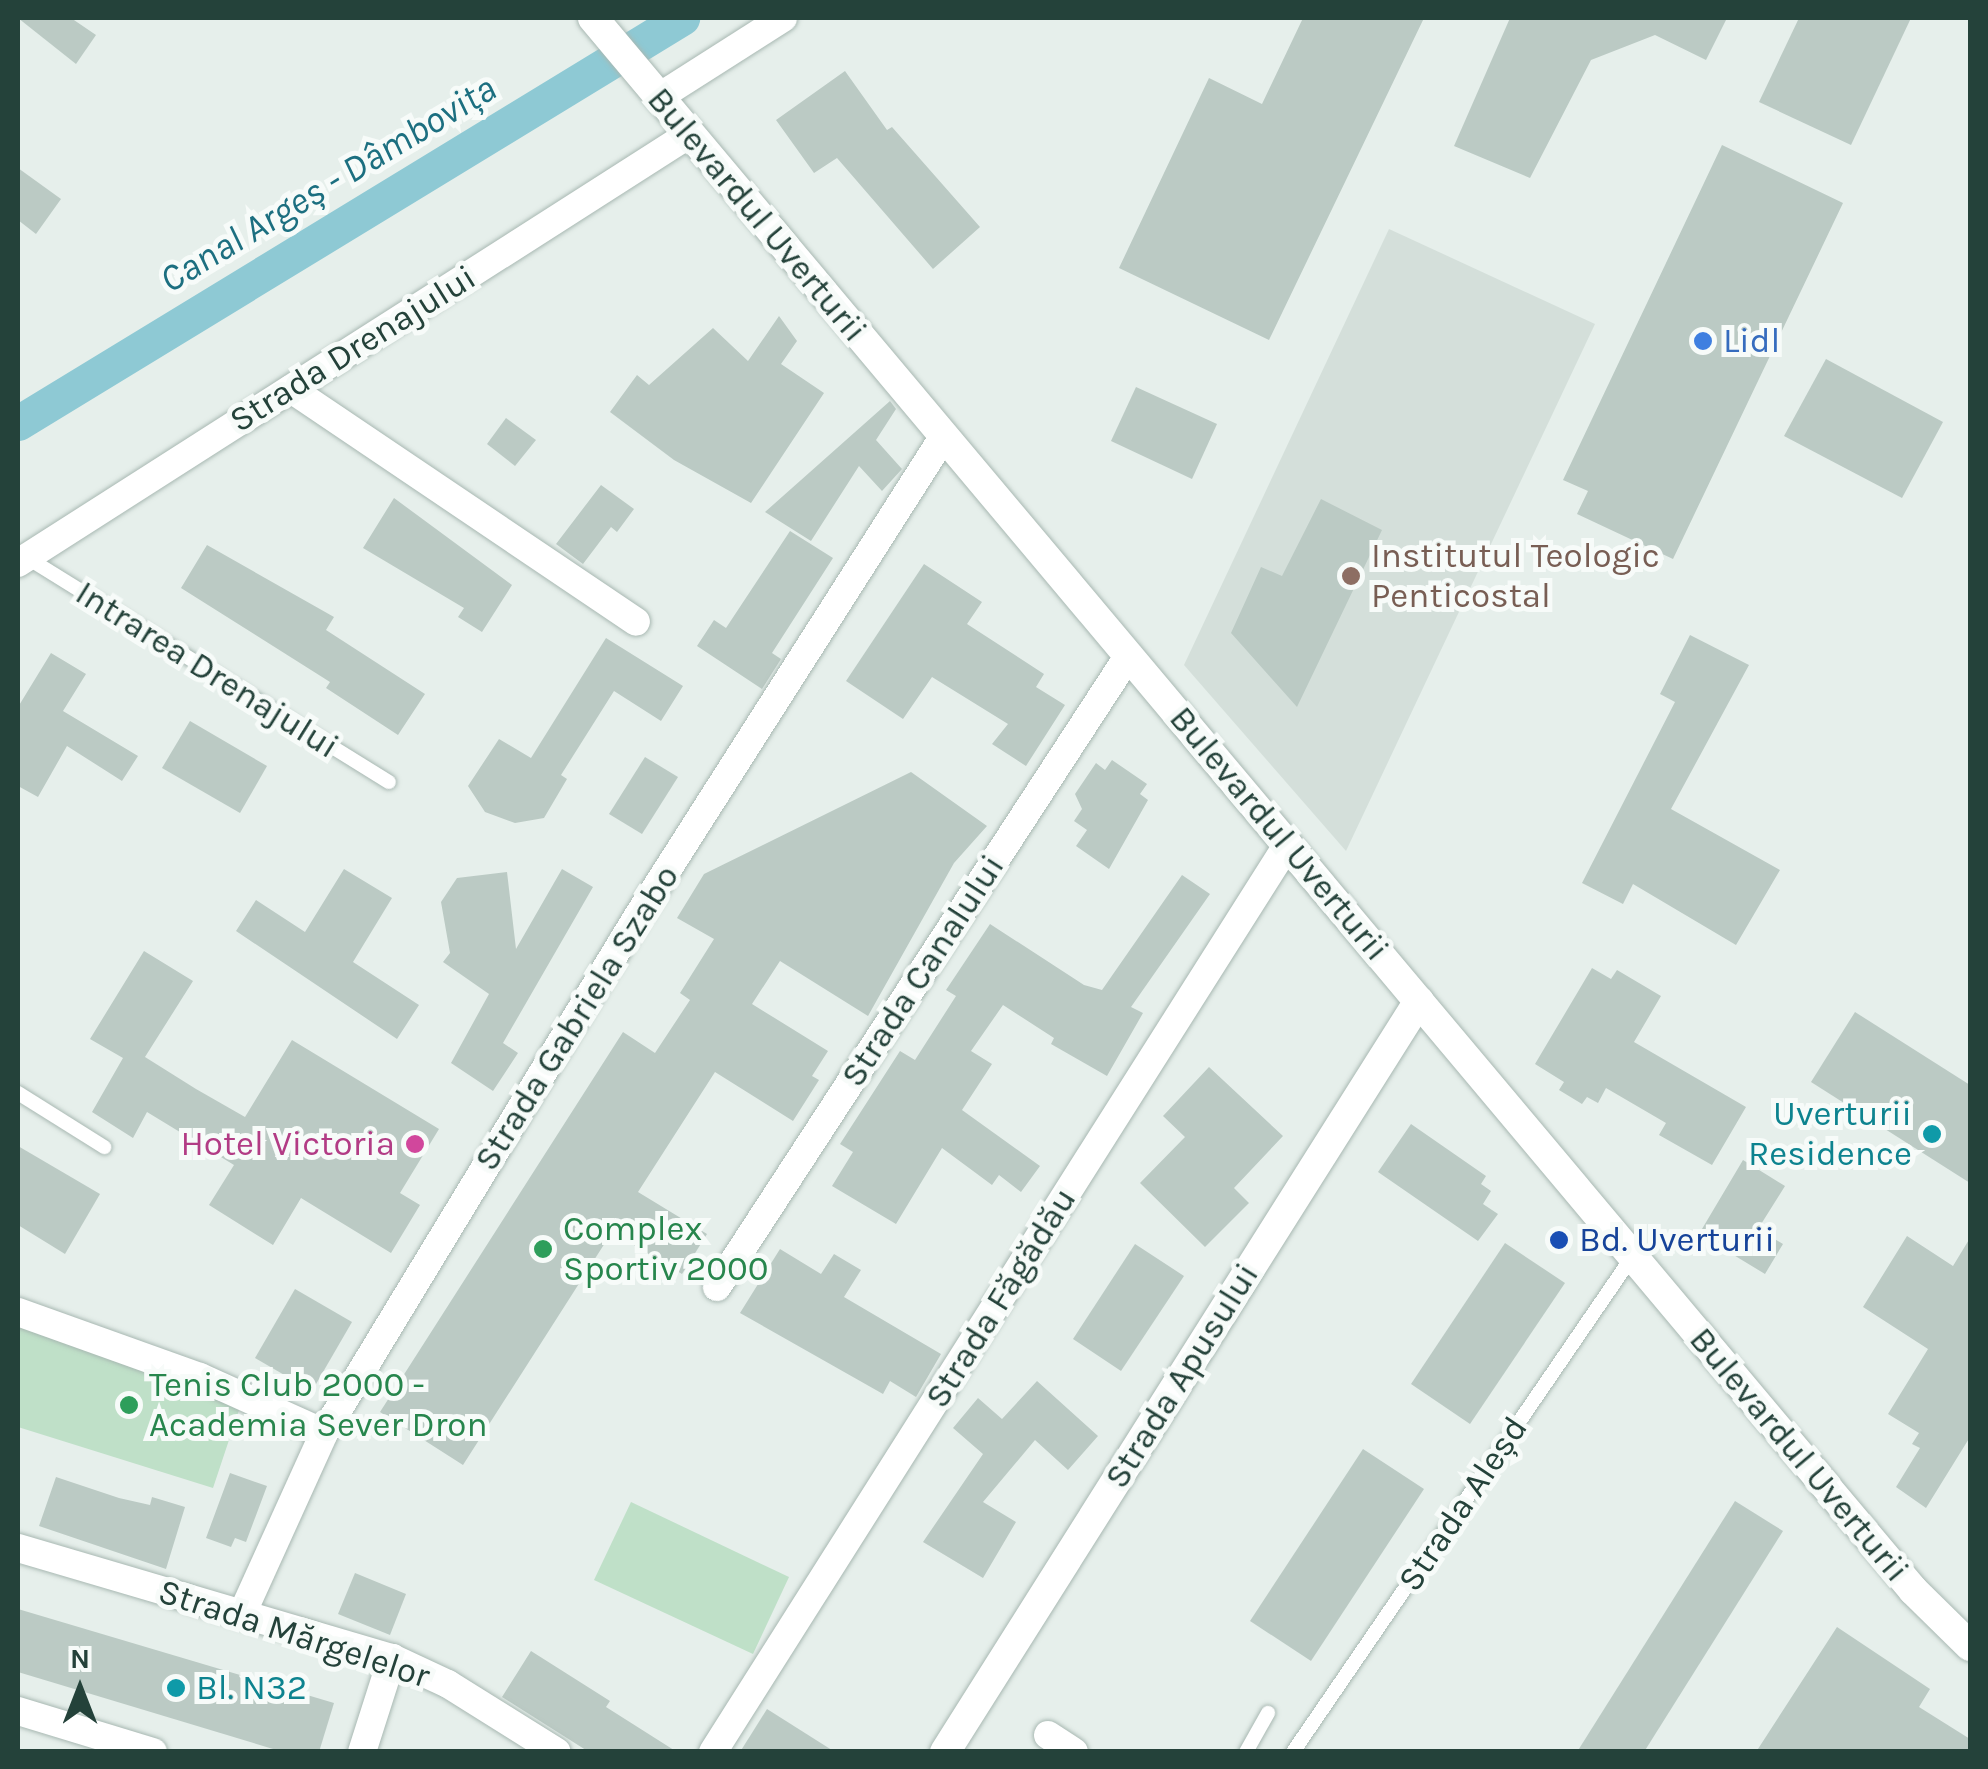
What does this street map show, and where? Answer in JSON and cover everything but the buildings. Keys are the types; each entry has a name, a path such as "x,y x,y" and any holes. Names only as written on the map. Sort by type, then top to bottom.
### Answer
{"main road":[{"name":"Bulevardul Uverturii","path":"593,18 1913,1590 1970,1646"},
{"name":"Strada Apusului","path":"944,1752 1419,1001"}],"street":[{"path":"659,97 783,18"},
{"name":"Strada Drenajului","path":"22,560 688,134"},
{"path":"291,389 636,622"},
{"name":"Strada Gabriela Szabo","path":"242,1614 324,1432 636,919 942,438"},
{"name":"Strada Canalului","path":"718,1287 1129,655"},
{"name":"Strada Făgădău","path":"713,1752 1288,844"},
{"path":"18,1312 200,1377 324,1432"},
{"name":"Strada Mărgelelor","path":"18,1548 392,1658 448,1684 557,1752"},
{"path":"362,1752 392,1658"},
{"path":"18,1711 153,1752"},
{"path":"1048,1736 1074,1752"}],"lane":[{"name":"Intrarea Drenajului","path":"22,560 389,782"},
{"path":"18,1093 104,1147"},
{"name":"Strada Aleșd","path":"1293,1752 1632,1257"},
{"path":"1246,1752 1268,1713"}],"shaded area":[{"name":"Institutul Teologic Penticostal","path":"1389,229 1595,324 1346,851 1184,665"}],"green space":[{"name":"Tenis Club 2000 - Academia Sever Dron","path":"18,1303 248,1383 213,1488 18,1427"},
{"path":"631,1502 789,1577 753,1654 594,1580"}],"waterway":[{"name":"Canal Argeș - Dâmbovița","path":"18,423 682,18"}],"place":[{"name":"Lidl","path":"1703,341"},
{"name":"Institutul Teologic Penticostal","path":"1351,576"},
{"name":"Uverturii Residence","path":"1932,1134"},
{"name":"Hotel Victoria","path":"415,1144"},
{"name":"Bd. Uverturii","path":"1559,1240"},
{"name":"Complex Sportiv 2000","path":"543,1249"},
{"name":"Tenis Club 2000 - Academia Sever Dron","path":"129,1405"},
{"name":"Bl. N32","path":"176,1688"}]}
